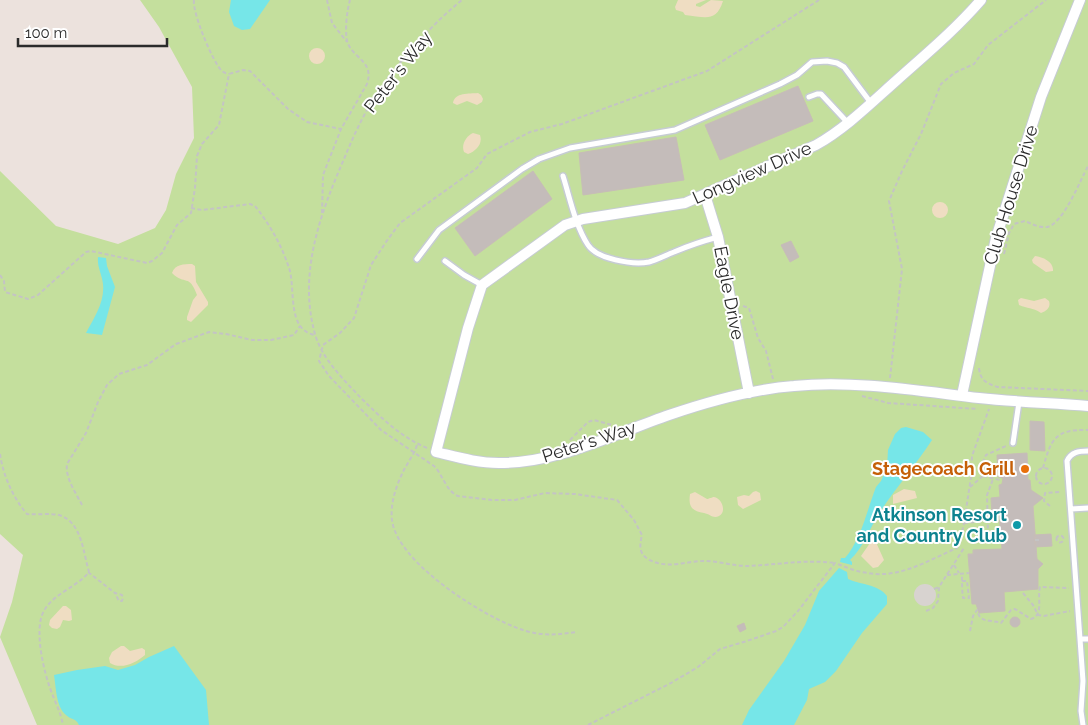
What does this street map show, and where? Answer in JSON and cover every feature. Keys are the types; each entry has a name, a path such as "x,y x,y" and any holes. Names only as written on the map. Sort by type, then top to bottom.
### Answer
{"street":[{"name":"Longview Drive","path":"482,286 565,225 578,221 685,203 831,137 944,39 981,0"},
{"name":"Club House Drive","path":"962,396 996,238 1041,97 1080,0"},
{"name":"Eagle Drive","path":"706,195 718,237 749,393"},
{"path":"436,452 468,328 482,286"},
{"name":"Peter's Way","path":"436,452 472,461 524,462 550,457 670,414 749,393 793,386 830,384 1088,406"}],"lane":[{"path":"417,258 439,230 522,169 539,159 570,148 675,130 780,84 790,79 812,62 828,60 844,67 871,104"},
{"path":"809,98 821,94 848,123"},
{"path":"563,176 583,236 597,254 608,258 649,262 697,243 718,237"},
{"path":"445,261 482,286"},
{"path":"1013,443 1019,401"},
{"path":"1083,725 1081,711 1083,681 1067,461 1070,456 1078,451 1088,451"},
{"path":"1070,509 1088,508"},
{"path":"1080,640 1088,639"}],"path":[{"path":"194,0 195,14 220,69 229,74 243,70 250,71 288,110 307,122 341,129"},
{"path":"322,215 322,175 341,129 369,79 369,72 364,62 332,23 327,0"},
{"path":"348,44 347,25 350,0"},
{"name":"Peter's Way","path":"436,452 417,444 380,418 332,366 315,336 308,291 310,263 322,215 354,135 376,96 410,52 432,27 462,0"},
{"path":"890,380 902,269 889,201 921,134 941,84 954,73 974,64 988,46 1046,0"},
{"path":"0,275 4,281 4,292 28,299 38,295 86,252 91,251 147,263 162,253 177,225 191,212 196,188 198,150 219,125 229,74"},
{"path":"1002,262 1009,234 1014,224 1025,221 1040,227 1048,227 1056,223 1063,214 1088,166"},
{"path":"191,208 202,210 250,204 255,206 284,253 290,269 294,310 300,326 305,332 315,336"},
{"path":"736,308 743,306 749,308 758,338 766,351 774,382"},
{"path":"82,505 68,477 67,464 86,433 106,385 112,379 119,374 148,365 176,344 209,332 252,340 271,340 294,335 300,326"},
{"path":"321,349 319,362 329,376 381,430 415,452 441,474 452,494 493,500 515,500 545,493 575,494 617,500 634,520 642,535 641,553 648,559 662,564 677,565 703,561 745,566 816,560 835,563 869,574 886,575 899,572 956,548 960,542 964,523 970,486 972,456 992,399 994,386"},
{"path":"978,366 979,374 987,384 994,386 1088,391"},
{"path":"862,396 888,403 978,409"},
{"path":"564,443 570,440 588,422 594,420 612,426 619,423"},
{"path":"1043,468 1050,471 1052,475 1050,482 1045,484 1038,481 1036,476 1038,471 1043,468 1054,439 1068,431 1088,430"},
{"path":"970,486 983,476 983,462 986,455 1013,443"},
{"path":"417,444 415,452 402,473 392,501 392,522 400,540 411,556 430,576 466,601 521,630 536,634 576,632"},
{"path":"0,454 4,475 16,499 27,514 57,515 67,518 75,526 82,542 88,573 115,593"},
{"path":"984,470 996,472"},
{"path":"983,476 1000,480"},
{"path":"988,535 987,495 993,479"},
{"path":"1050,506 1044,501 1045,493 1063,492"},
{"path":"964,523 987,520"},
{"path":"926,611 933,608 938,601 939,587 964,548"},
{"path":"588,725 671,683 720,649 755,639 783,627 835,563"},
{"path":"954,565 961,573 963,598 969,598 967,581 962,581"},
{"path":"63,725 61,714 52,696 46,675 42,653 40,619 50,603 88,573"},
{"path":"947,575 969,573"},
{"path":"934,589 939,587"},
{"path":"1038,615 1040,587 1071,588"},
{"path":"1023,593 1033,605 1038,615"},
{"path":"970,631 977,610 980,618 1001,622 1011,610 1015,609 1031,619 1038,615 1044,616 1062,612"}],"green space":[{"path":"140,0 1088,0 1088,725 37,725 0,637 12,602 23,555 0,534 0,171 56,226 118,244 155,228 166,210 176,174 194,138 192,87 159,27"}],"sand":[{"path":"678,0 706,0 696,4 696,6 700,7 711,0 723,1 717,13 713,16 704,17 685,15 683,12 676,10 675,7"},
{"path":"317,48 323,50 325,56 323,62 317,64 311,62 309,56 311,50"},
{"path":"478,93 483,99 477,105 467,101 457,105 453,103 454,99 459,95"},
{"path":"473,133 480,135 481,141 474,151 468,154 464,152 464,144 468,136"},
{"path":"937,202 943,202 948,207 946,216 937,218 932,213 932,207"},
{"path":"1035,256 1050,263 1053,271 1046,272 1033,263 1032,260"},
{"path":"192,264 195,266 196,282 208,305 191,322 187,320 187,317 193,300 197,295 192,284 176,277 172,273 178,266"},
{"path":"1021,298 1034,301 1045,298 1049,301 1049,307 1041,313 1019,305 1018,300"},
{"path":"904,489 915,491 917,498 893,504 893,495"},
{"path":"756,491 760,493 761,500 743,509 738,505 737,497 749,496"},
{"path":"695,492 707,499 717,498 723,508 721,514 715,517 694,510 691,506 690,494"},
{"path":"875,540 884,560 878,567 873,568 861,556 870,543"},
{"path":"63,606 71,610 72,620 63,620 60,627 57,629 52,628 49,625 50,620"},
{"path":"121,646 130,651 142,648 145,650 145,655 137,661 124,666 110,663 109,658 112,652"}],"shaded area":[{"path":"925,584 933,587 936,595 933,603 925,606 917,603 914,595 917,587"}],"water":[{"path":"231,0 270,0 250,29 242,30 234,26 229,12"},
{"path":"98,257 106,258 115,287 102,335 86,333 98,310 103,291"},
{"path":"906,427 923,432 932,440 878,515 862,544 850,560 852,565 840,562 841,558 845,558 851,551 859,534 876,487 887,467 888,450 895,434 901,428"},
{"path":"839,568 847,572 848,579 874,587 883,592 887,596 887,604 862,633 836,671 825,682 809,689 807,700 794,725 742,725 749,710 784,661 805,625 819,591"},
{"path":"174,646 206,690 209,725 79,725 66,715 60,707 54,675 105,666 118,670 135,665"}],"building":[{"path":"798,86 813,121 720,160 705,125"},
{"path":"676,137 684,180 583,195 579,153"},
{"path":"533,171 552,199 475,256 455,228"},
{"path":"791,241 799,257 790,262 781,245"},
{"path":"1030,421 1044,422 1045,451 1030,450"},
{"name":"Atkinson Resort and Country Club","path":"1027,453 1028,480 1030,480 1031,490 1043,498 1033,506 1037,559 1043,564 1038,569 1038,589 1004,592 1005,611 979,613 976,604 972,604 968,554 973,554 973,550 1002,549 999,514 992,515 991,498 1000,497 999,485 1002,484 1003,478 998,477 997,455"},
{"path":"1051,534 1052,546 1035,547 1034,535"},
{"path":"1013,617 1017,617 1020,622 1019,626 1013,627 1010,624 1010,620"},
{"path":"744,623 746,629 740,632 737,626"}],"place":[{"name":"Stagecoach Grill","path":"1025,469"},
{"name":"Atkinson Resort and Country Club","path":"1017,525"}]}
